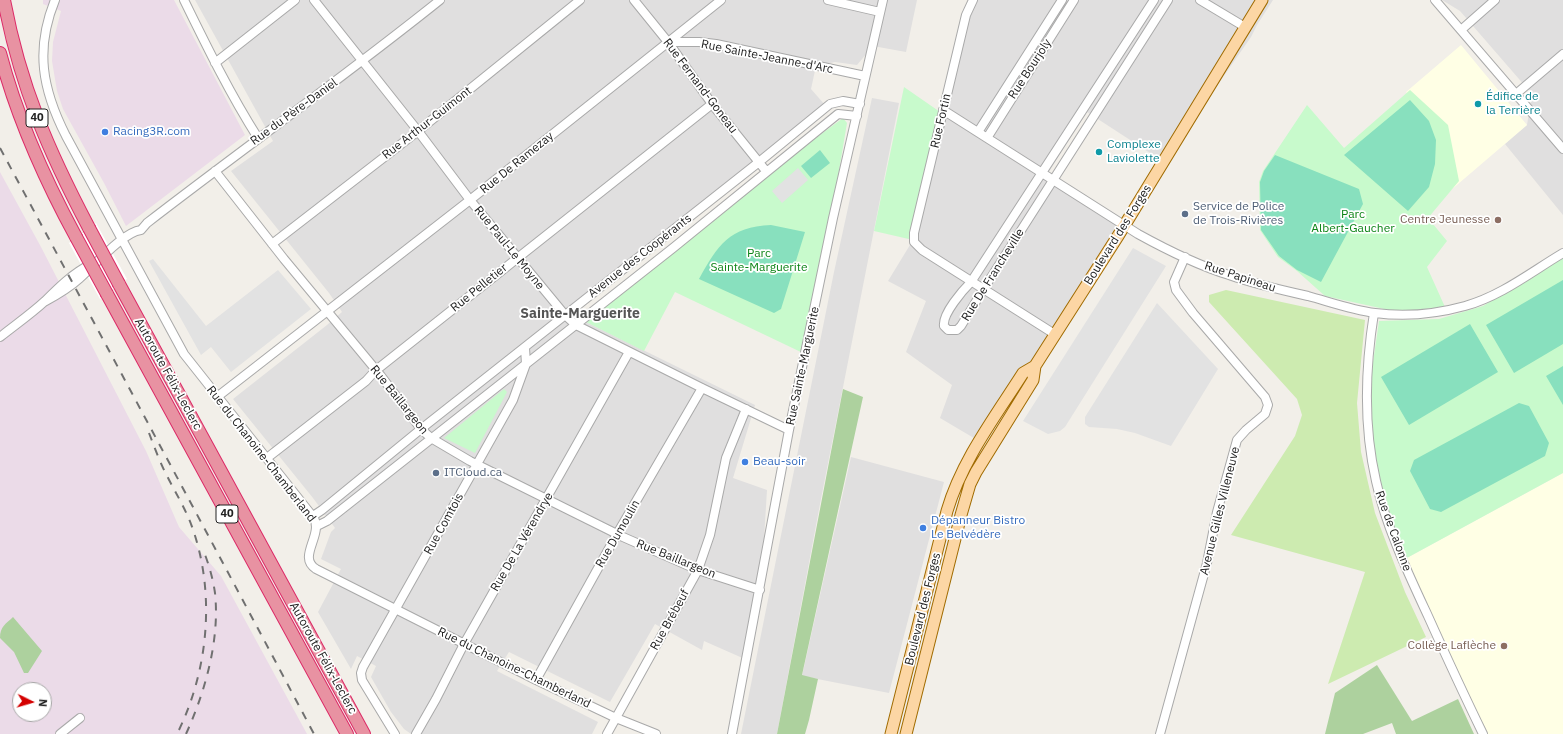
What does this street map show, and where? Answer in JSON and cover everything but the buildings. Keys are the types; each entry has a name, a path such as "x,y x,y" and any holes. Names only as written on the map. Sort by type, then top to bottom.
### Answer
{"highway":[{"name":"Autoroute Félix-Leclerc","path":"4,0 18,62 34,111 58,169 364,734"},
{"name":"Autoroute Félix-Leclerc","path":"0,53 30,144 48,184 346,734"}],"main road":[{"name":"Boulevard des Forges","path":"906,734 970,484 1033,380 1036,366 1262,0"},
{"name":"Boulevard des Forges","path":"891,734 950,503 962,471 1023,374 1036,366"},
{"path":"950,503 964,507"},
{"path":"919,626 932,629"}],"street":[{"name":"Rue du Chanoine-Chamberland","path":"55,0 46,26 44,76 48,94 64,131 184,354 312,516 317,526 308,556 309,562 312,566 536,680 616,718 656,734"},
{"path":"184,0 215,63 258,138"},
{"path":"215,63 295,0"},
{"name":"Rue Paul-Le Moyne","path":"314,0 516,258 565,315 576,324 629,352 789,430"},
{"name":"Rue du Père-Daniel","path":"0,337 44,302 79,270 98,260 122,240 136,231 142,223 147,223 258,138 362,62 440,0"},
{"name":"Rue Arthur-Guimont","path":"272,244 418,131 580,0"},
{"name":"Rue Fernand-Goneau","path":"634,0 668,42 712,104 766,171"},
{"name":"Rue De Ramezay","path":"217,397 470,200 721,0"},
{"path":"828,0 880,12"},
{"name":"Rue Sainte-Marguerite","path":"732,734 789,430 833,218 883,0"},
{"name":"Rue Fortin","path":"971,282 922,250 915,243 914,233 966,12 974,0"},
{"name":"Rue Bourjoly","path":"978,132 1062,0"},
{"name":"Rue Bourjoly","path":"987,138 1074,0"},
{"name":"Rue De Francheville","path":"1154,0 971,282 963,289 945,317 944,323 948,330 954,331 959,329 1168,0"},
{"path":"1200,0 1245,27"},
{"path":"1435,0 1563,149"},
{"path":"1461,30 1496,0"},
{"name":"Rue Sainte-Jeanne-d'Arc","path":"668,42 716,44 865,76"},
{"path":"1516,94 1563,54"},
{"name":"Avenue des Coopérants","path":"312,516 322,510 421,429 525,348 830,104 843,101 860,104"},
{"name":"Rue Pelletier","path":"267,458 366,381 375,371 516,258 712,104"},
{"name":"Rue Papineau","path":"943,110 1124,225 1152,242 1185,258 1239,279 1374,313 1420,314 1443,311 1470,304 1504,290 1563,253"},
{"name":"Avenue des Coopérants","path":"317,526 327,521 423,446 431,438 437,435 673,248 838,114 857,116"},
{"name":"Rue Baillargeon","path":"215,171 272,244 375,371 381,376 421,429 431,438 477,464 617,534 698,570 760,590"},
{"path":"664,237 673,248"},
{"name":"Avenue Gilles Villeneuve","path":"1160,734 1207,563 1217,512 1237,440 1246,430 1265,414 1268,407 1265,397 1193,313 1176,290 1174,285 1175,280 1185,258"},
{"path":"971,282 1056,335"},
{"name":"Rue de Calonne","path":"1374,313 1367,368 1366,395 1370,448 1376,482 1397,546 1407,571 1483,734"},
{"name":"Rue Comtois","path":"395,734 364,684 361,674 364,665 514,400 526,364 525,348"},
{"name":"Rue De La Vérendrye","path":"416,734 464,644 629,352"},
{"name":"Rue Dumoulin","path":"536,680 617,534 702,388"},
{"name":"Rue Brébeuf","path":"607,734 698,570 710,534 726,458 746,409"},
{"path":"60,734 80,718"}],"shaded area":[{"path":"43,0 174,0 245,135 126,226 63,109 57,91 52,61 53,42 61,11 43,4"},
{"path":"195,0 917,0 906,52 873,46 857,65 835,62 816,66 811,89 825,105 570,310 582,320 755,405 733,478 767,490 761,588 747,660 704,641 702,650 655,624 610,702 509,652 497,671 598,722 592,734 411,734 404,729 391,712 371,677 376,666 357,656 351,669 318,612 341,569 321,559 331,532 335,528 313,498 233,399 342,312 329,293 231,171 273,141"},
{"path":"967,0 1273,0 1251,37 1164,162 1087,112 1045,178 1125,225 984,444 940,418 952,385 906,352 926,301 888,281 913,240 943,114 974,4"},
{"path":"1442,0 1563,0 1563,215 1505,144 1527,125 1532,94 1460,11"},
{"path":"1461,45 1527,125 1409,226 1432,118 1406,92"},
{"path":"872,98 899,103 820,504 777,734 741,734 834,272"},
{"path":"798,168 808,180 782,203 772,191"},
{"path":"0,172 41,247 146,451 179,527 221,576 307,734 0,734"},
{"path":"1133,248 1166,266 1065,427 1060,431 1048,434 1023,421"},
{"path":"153,259 206,326 278,270 311,309 231,372 211,347 201,355 149,261"},
{"path":"1157,303 1218,369 1171,446 1135,433 1117,429 1089,427 1085,424 1085,417"},
{"path":"851,457 944,482 889,693 802,676"},
{"name":"Collège Laflèche","path":"1563,473 1563,734 1483,734 1405,559"}],"green space":[{"path":"904,87 943,114 913,240 874,231"},
{"name":"Parc Albert-Gaucher","path":"1410,90 1448,125 1459,181 1428,218 1447,241 1427,267 1445,307 1398,312 1325,296 1297,271 1278,257 1260,230 1259,182 1263,171 1307,105 1344,148"},
{"path":"1410,100 1429,121 1436,140 1435,164 1429,187 1408,211 1344,155"},
{"name":"Parc Sainte-Marguerite","path":"843,118 847,123 818,296 805,354 675,292 644,351 582,320 768,173"},
{"path":"820,150 830,163 811,178 801,166"},
{"path":"1275,155 1359,189 1363,204 1321,282 1297,270 1279,256 1261,230 1260,182 1264,171"},
{"path":"771,225 805,232 781,309 774,313 699,279 712,256 726,240 735,234 757,226"},
{"path":"1563,256 1563,473 1405,559 1382,512 1372,456 1368,397 1379,321 1439,319 1483,306"},
{"path":"1563,280 1563,344 1514,373 1486,325"},
{"path":"1226,290 1365,320 1357,403 1361,452 1375,513 1405,592 1426,637 1328,684 1365,572 1231,535 1295,436 1302,415 1297,399 1209,302 1209,295"},
{"path":"1470,324 1498,372 1409,425 1381,377"},
{"path":"1563,366 1563,405 1546,376"},
{"path":"504,389 507,392 475,453 444,438"},
{"path":"843,389 863,397 802,675 818,679 805,734 777,734"},
{"path":"1519,403 1529,406 1549,443 1545,456 1441,512 1430,509 1410,471 1414,460"},
{"path":"13,617 42,651 28,673 24,673 14,652 0,638 2,628"},
{"path":"1377,665 1412,721 1458,699 1474,734 1396,734 1392,723 1363,734 1325,734 1335,693"}],"pier":[{"path":"96,223 127,279 100,299 69,243"}],"railway":[{"path":"0,148 314,734"},
{"path":"149,433 163,467 191,524 199,550 204,576 206,603 202,657 196,684 188,709 177,734"},
{"path":"186,734 199,701 210,665 215,629 215,593 211,572 204,552"}],"place":[{"name":"Édifice de la Terrière","path":"1478,104"},
{"name":"Racing3R.com","path":"105,132"},
{"name":"Complexe Laviolette","path":"1099,152"},
{"name":"Service de Police de Trois-Rivières","path":"1185,214"},
{"name":"Centre Jeunesse","path":"1498,220"},
{"name":"Beau-soir","path":"745,462"},
{"name":"ITCloud.ca","path":"436,473"},
{"name":"Dépanneur Bistro Le Belvédère","path":"923,528"},
{"name":"Collège Laflèche","path":"1504,646"}],"district":[{"name":"Sainte-Marguerite","path":"580,314"}]}
